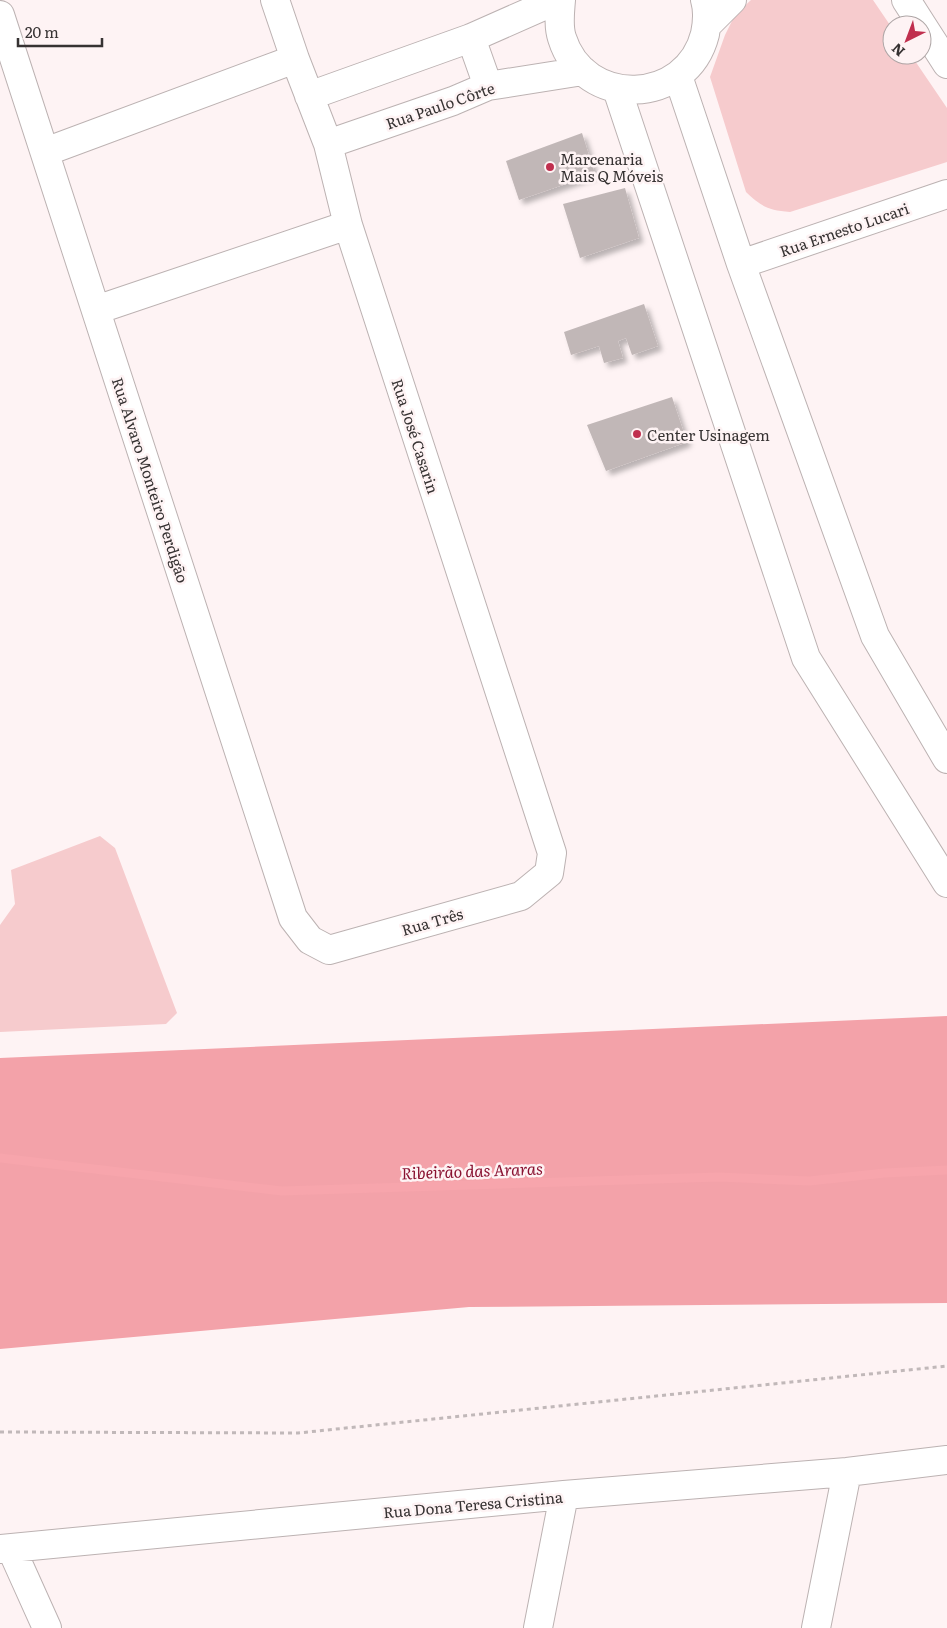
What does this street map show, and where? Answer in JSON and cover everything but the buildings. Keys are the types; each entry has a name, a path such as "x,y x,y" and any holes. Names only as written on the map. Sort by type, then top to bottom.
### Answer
{"street":[{"name":"Rua José Casarin","path":"275,0 295,59 328,144 348,225 552,853 549,873"},
{"path":"309,96 472,38 559,0 562,38 571,56 583,71 599,82 617,89 638,90 659,86 678,76 692,62 702,44 706,12 732,0"},
{"path":"906,0 916,15"},
{"name":"Rua Alvaro Monteiro Perdigão","path":"0,15 293,918 310,940"},
{"path":"472,38 488,86"},
{"path":"932,41 947,64"},
{"path":"45,152 295,59"},
{"name":"Rua Paulo Côrte","path":"328,144 453,101 488,86 583,71"},
{"path":"678,76 741,264 875,636 947,759"},
{"path":"617,89 806,658 947,884"},
{"name":"Rua Ernesto Lucari","path":"741,264 947,194"},
{"path":"96,310 348,225"},
{"name":"Rua Três","path":"310,940 329,950 338,948 521,896 549,873"},
{"name":"Rua Dona Teresa Cristina","path":"5,1548 564,1495 848,1472 947,1460"},
{"path":"816,1628 848,1472"},
{"path":"538,1628 564,1495"},
{"path":"5,1548 48,1628"}],"path":[{"path":"0,1432 298,1434 947,1366"}],"shaded area":[{"path":"751,0 873,0 883,15 882,65 918,65 947,108 947,162 790,212 776,210 761,204 746,192 710,77 725,35 735,15"},
{"path":"100,836 115,848 177,1013 166,1024 0,1032 0,925 15,904 11,870"},
{"path":"947,1016 947,1303 469,1307 0,1349 0,1058"}],"waterway":[{"name":"Ribeirão das Araras","path":"0,1158 282,1191 719,1177 809,1181 885,1173 947,1170"}],"place":[{"name":"Marcenaria Mais Q Móveis","path":"550,167"},
{"name":"Center Usinagem","path":"637,434"}]}
